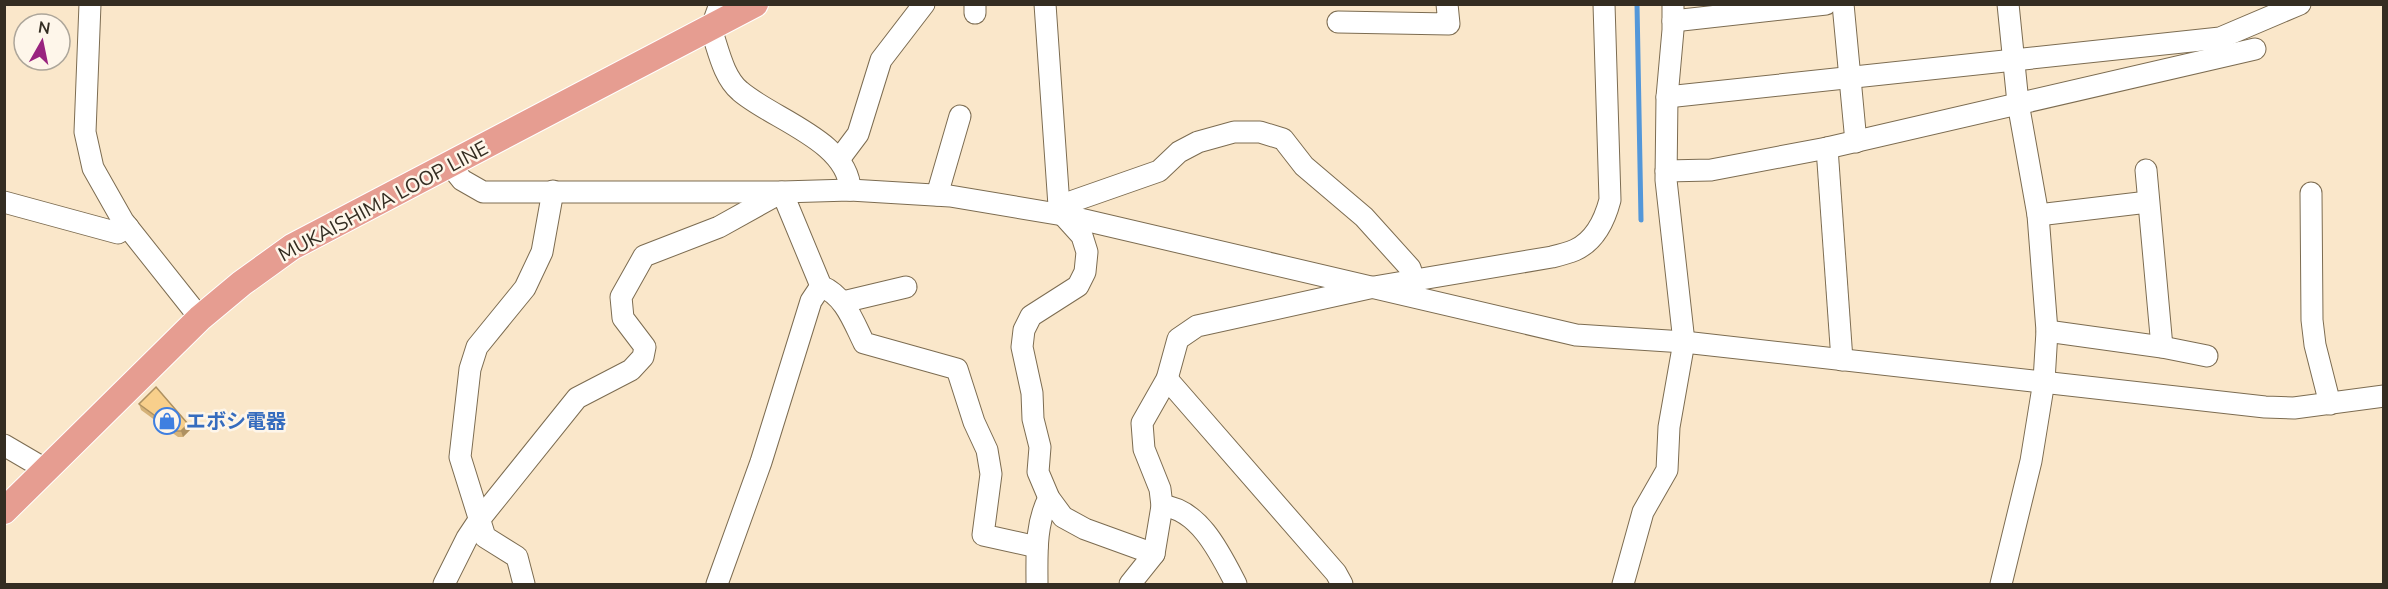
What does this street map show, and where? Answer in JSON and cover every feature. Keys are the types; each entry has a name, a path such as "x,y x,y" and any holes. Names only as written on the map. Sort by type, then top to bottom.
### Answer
{"main road":[{"name":"MUKAISHIMA LOOP LINE","path":"4,511 200,318 242,283 292,247 755,4"}],"street":[{"path":"90,4 85,132 93,168 128,227 200,318"},
{"path":"720,4 711,29 726,72 739,91 811,136 840,158 850,178 850,190"},
{"path":"840,158 858,134 880,60 924,4"},
{"path":"1045,4 1061,211 1082,236 1088,252 1084,272 1078,286 1031,316 1024,330 1022,347 1032,393 1033,419 1040,447 1038,472 1049,498 1063,517 1085,529 1155,554"},
{"path":"1338,22 1449,24 1448,4"},
{"path":"1130,585 1155,554 1162,506 1160,489 1144,448 1142,423 1167,379 1178,339 1197,326 1374,287 1552,257 1577,250 1597,232 1606,215 1610,200 1604,4"},
{"path":"1623,585 1643,512 1667,470 1670,427 1684,342 1666,171 1667,97 1673,13 1826,4"},
{"path":"1843,4 1856,142"},
{"path":"2001,585 2031,460 2044,381 2047,331 2038,215 2018,103 2008,4"},
{"path":"1667,97 2220,38 2300,4"},
{"path":"1666,171 1711,170 1856,142 2255,49"},
{"path":"937,195 960,117"},
{"path":"1061,211 1159,171 1179,152 1198,142 1234,132 1260,132 1283,139 1304,166 1364,217 1410,268 1414,280"},
{"path":"1827,148 1842,360"},
{"path":"450,165 462,180 483,192 850,190 937,195 1061,211 1576,335 1684,342 2265,407 2294,408 2384,396"},
{"path":"2146,170 2162,347"},
{"path":"524,585 517,557 485,537 460,457 470,369 477,347 525,288 542,252 553,191"},
{"path":"782,192 820,286 833,291 843,302 864,344 957,369 987,450 991,474 983,536 1037,547"},
{"path":"444,585 467,538 479,520 577,398 631,370 643,357 645,347 623,318 621,297 644,256 719,227 782,192"},
{"path":"2311,193 2312,320 2315,345 2330,404"},
{"path":"4,202 118,233 128,227"},
{"path":"2038,215 2148,202"},
{"path":"717,585 761,462 811,301 820,286"},
{"path":"843,302 906,287"},
{"path":"2047,331 2162,347 2207,356"},
{"path":"1167,379 1336,573 1342,585"},
{"path":"4,445 45,469"},
{"path":"1037,585 1037,547 1042,510 1049,498"},
{"path":"1162,506 1175,507 1197,524 1214,543 1236,585"}],"building":[{"path":"156,387 188,424 181,431 176,431 139,404"}],"waterway":[{"path":"1637,4 1641,220"}],"place":[{"name":"エボシ電器","path":"167,421"}]}
